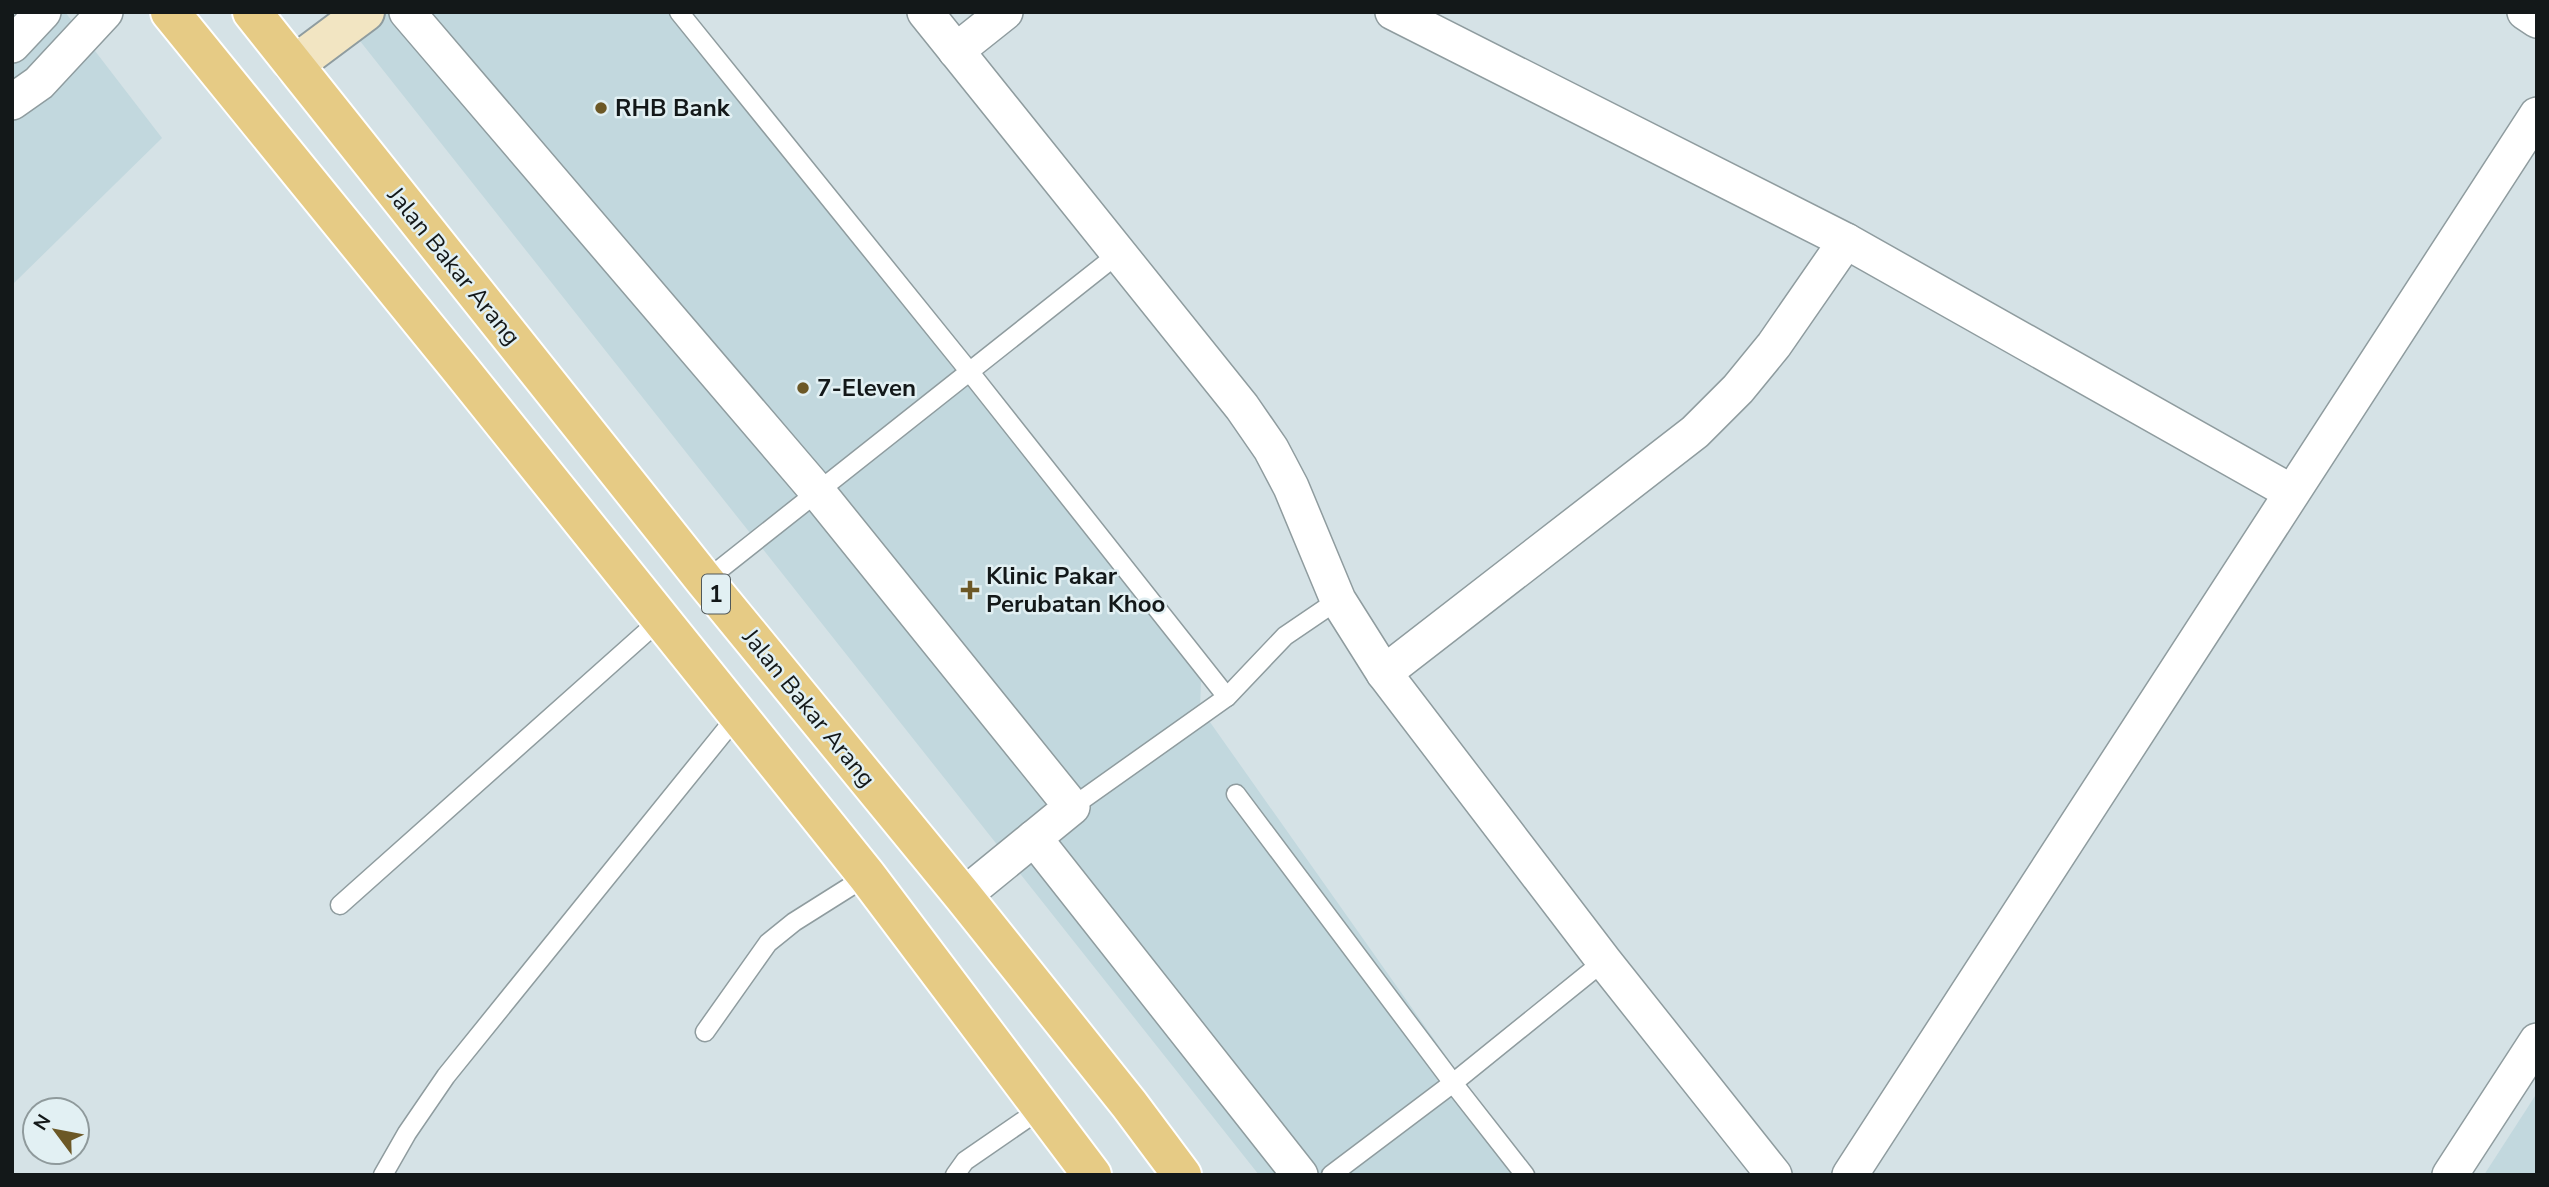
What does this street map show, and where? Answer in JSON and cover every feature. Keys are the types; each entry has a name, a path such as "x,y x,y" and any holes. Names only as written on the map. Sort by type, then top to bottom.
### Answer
{"main road":[{"name":"1","path":"170,12 867,876 1092,1175"},
{"name":"Jalan Bakar Arang","path":"252,12 705,581 963,896 1129,1104 1182,1175"}],"street":[{"path":"12,45 43,12"},
{"path":"12,102 39,83 106,12"},
{"path":"294,65 365,12"},
{"path":"407,12 817,491 1072,807 963,896"},
{"path":"925,12 1242,407 1291,487 1338,600 1384,673 1604,961 1774,1175"},
{"path":"956,51 1004,12"},
{"path":"1393,12 1846,241 2291,492"},
{"path":"2525,12 2537,20"},
{"path":"1850,1175 2537,115"},
{"path":"1384,673 1695,432 1738,389 1773,345 1846,241"},
{"path":"1034,838 1300,1175"},
{"path":"2450,1175 2537,1041"}],"lane":[{"path":"679,12 969,371 1227,697"},
{"path":"705,581 1118,254"},
{"path":"1072,807 1227,697 1285,636 1338,600"},
{"path":"340,905 661,620"},
{"path":"383,1175 407,1133 446,1076 737,716"},
{"path":"1236,794 1525,1175"},
{"path":"705,1032 768,943 794,922 867,876"},
{"path":"1331,1175 1453,1083 1604,961"},
{"path":"955,1175 965,1161 1042,1108"}],"shaded area":[{"path":"12,12 65,12 162,138 12,285"},
{"path":"337,12 685,12 1202,658 1200,708 1530,1175 1259,1175"},
{"path":"2537,1093 2537,1175 2484,1175"}],"place":[{"name":"RHB Bank","path":"601,108"},
{"name":"7-Eleven","path":"803,388"},
{"name":"Klinic Pakar Perubatan Khoo","path":"970,590"}]}
